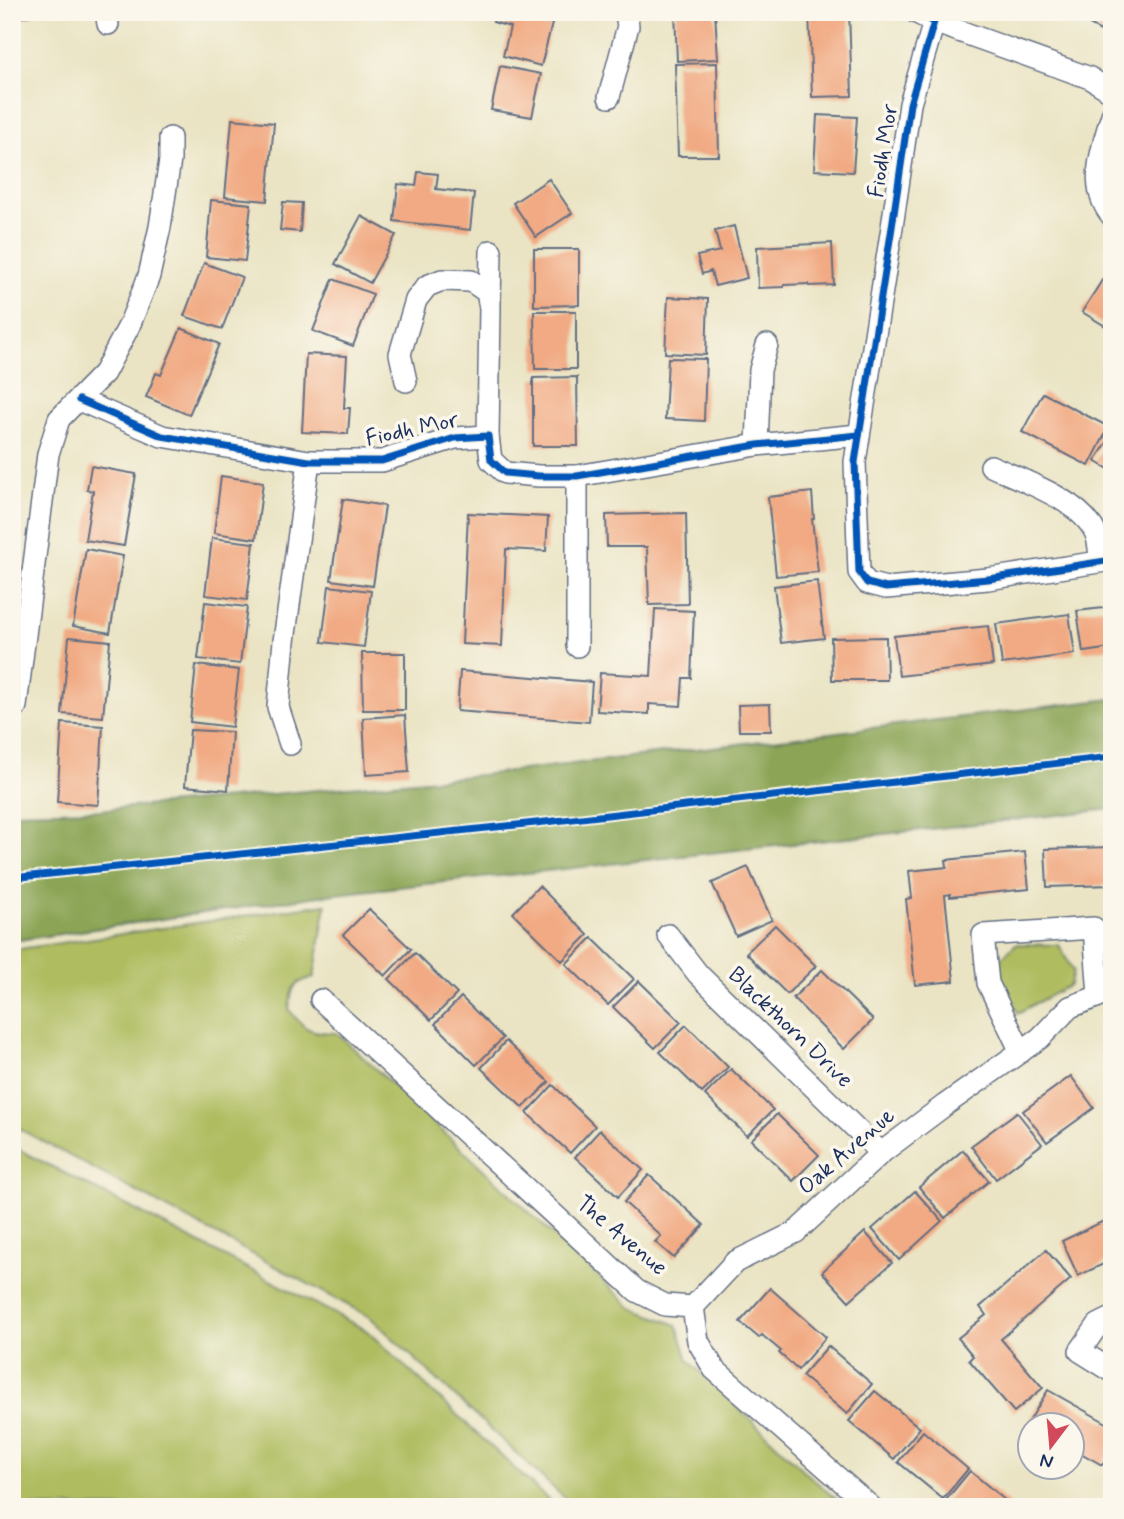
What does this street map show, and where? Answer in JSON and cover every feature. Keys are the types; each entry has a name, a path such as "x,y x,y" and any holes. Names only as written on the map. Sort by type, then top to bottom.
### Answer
{"street":[{"path":"609,97 628,26 626,12"},
{"path":"915,12 934,22 1090,78 1112,92"},
{"name":"Fiodh Mor","path":"934,22 910,104 855,462 859,572 867,583 886,588 988,579 1106,561 1086,517 1064,500 991,466"},
{"path":"1112,115 1098,162 1099,188 1112,216"},
{"path":"12,711 16,706 48,454 59,419 104,373 129,326 149,276 160,227 170,160 170,138"},
{"name":"Fiodh Mor","path":"491,251 488,436 491,460 505,473 577,476 757,445 859,435"},
{"path":"406,381 400,354 416,300 427,286 442,280 471,281 486,292 490,308"},
{"path":"757,445 760,370 767,345"},
{"name":"Fiodh Mor","path":"79,400 162,436 309,461 382,461 455,438 488,436"},
{"path":"290,744 278,707 284,641 309,461"},
{"path":"577,476 577,646"},
{"name":"Oak Avenue","path":"693,1307 735,1262 796,1232 881,1153 945,1105 1021,1052 1040,1038 1070,1007 1099,996 1094,928 983,935 988,983 1021,1052"},
{"name":"Blackthorn Drive","path":"668,935 698,974 881,1153"},
{"name":"The Avenue","path":"321,1000 637,1291 665,1306 693,1307"},
{"path":"693,1307 698,1341 714,1369 871,1507"},
{"path":"1112,1318 1098,1325 1080,1351 1112,1371"}],"green space":[{"path":"1112,699 1112,809 326,895 12,941 12,812 100,810 481,775"},
{"path":"326,904 314,977 297,984 291,996 289,1009 299,1022 314,1031 337,1033 632,1308 677,1325 688,1360 845,1507 574,1507 370,1317 12,1125 12,950"},
{"path":"1016,944 1059,945 1073,971 1070,985 1018,1013 994,965"},
{"path":"12,1146 366,1330 556,1507 12,1507"}],"building":[{"path":"13,12 40,12 40,13 15,19"},
{"path":"496,12 555,12 541,66 503,56 510,27 493,22"},
{"path":"675,12 715,12 718,59 677,61"},
{"path":"809,12 849,12 852,96 812,97"},
{"path":"1089,12 1112,12 1112,37 1084,22"},
{"path":"717,63 719,156 678,156 675,64"},
{"path":"500,66 541,74 532,117 491,110"},
{"path":"817,115 857,117 853,172 814,170"},
{"path":"232,119 274,123 267,201 225,197"},
{"path":"418,172 438,174 436,189 474,193 470,230 394,221 398,184 416,186"},
{"path":"549,179 572,213 536,237 513,203"},
{"path":"211,200 251,204 245,261 206,257"},
{"path":"283,202 302,203 300,232 280,230"},
{"path":"361,216 396,235 370,283 335,264"},
{"path":"734,226 747,278 715,286 711,271 702,274 697,256 720,251 715,231"},
{"path":"832,243 834,285 758,288 757,247"},
{"path":"534,249 579,249 579,305 534,306"},
{"path":"204,263 242,277 222,329 184,316"},
{"path":"1106,274 1112,278 1112,330 1082,312"},
{"path":"333,279 373,294 353,346 313,331"},
{"path":"668,297 708,299 706,355 665,353"},
{"path":"534,311 576,311 576,369 535,369"},
{"path":"181,328 219,344 189,415 146,397 156,373 161,375"},
{"path":"306,354 347,356 344,408 350,408 348,434 302,432"},
{"path":"668,358 706,359 704,421 665,419"},
{"path":"577,377 578,446 533,446 533,378"},
{"path":"1043,393 1109,427 1089,466 1022,432"},
{"path":"1112,435 1112,471 1095,461"},
{"path":"91,466 136,474 124,546 85,540 93,491 87,490"},
{"path":"221,476 263,482 256,539 214,533"},
{"path":"812,492 818,572 776,576 768,497"},
{"path":"343,499 385,506 373,586 331,580"},
{"path":"468,513 548,517 546,551 506,549 502,646 462,644"},
{"path":"686,513 688,604 649,605 647,547 607,547 606,515"},
{"path":"212,538 254,543 247,600 205,595"},
{"path":"86,549 123,556 110,633 73,626"},
{"path":"817,581 824,638 781,643 774,586"},
{"path":"329,586 371,591 364,647 322,642"},
{"path":"205,602 247,607 240,664 198,659"},
{"path":"1112,607 1112,648 1083,652 1077,611"},
{"path":"655,609 694,611 691,678 683,678 681,706 649,704 649,714 597,711 600,673 651,676"},
{"path":"1069,614 1075,654 1002,664 996,624"},
{"path":"988,626 993,665 899,676 894,636"},
{"path":"69,637 110,641 103,717 62,714"},
{"path":"886,637 887,680 832,680 831,638"},
{"path":"362,653 405,653 405,710 363,710"},
{"path":"196,665 239,670 232,727 190,722"},
{"path":"460,671 592,682 589,722 457,711"},
{"path":"770,704 771,731 739,731 738,705"},
{"path":"405,715 409,772 366,775 363,718"},
{"path":"62,723 103,726 98,805 57,802"},
{"path":"190,730 232,732 228,790 185,786"},
{"path":"1112,847 1112,885 1047,887 1045,849"},
{"path":"1025,852 1029,889 950,897 950,894 945,895 954,981 915,985 906,899 912,898 909,871 947,867 946,860"},
{"path":"748,867 772,920 736,936 712,883"},
{"path":"539,886 588,935 562,961 513,913"},
{"path":"369,909 411,949 385,976 343,935"},
{"path":"775,925 816,966 787,994 746,953"},
{"path":"592,938 634,979 608,1005 566,964"},
{"path":"415,953 457,994 431,1020 389,979"},
{"path":"822,970 873,1020 844,1049 793,998"},
{"path":"639,981 681,1022 655,1048 613,1007"},
{"path":"461,997 503,1038 476,1065 435,1024"},
{"path":"686,1025 728,1067 702,1093 660,1052"},
{"path":"506,1041 549,1082 523,1108 481,1068"},
{"path":"731,1069 773,1110 747,1136 705,1095"},
{"path":"1071,1076 1094,1108 1047,1142 1023,1111"},
{"path":"553,1085 595,1126 570,1153 527,1113"},
{"path":"1017,1112 1042,1144 996,1179 971,1146"},
{"path":"777,1114 819,1155 793,1181 751,1140"},
{"path":"600,1130 643,1170 618,1197 575,1157"},
{"path":"963,1150 989,1181 945,1218 919,1187"},
{"path":"649,1175 704,1225 674,1258 655,1242 661,1236 624,1202"},
{"path":"915,1191 942,1221 899,1260 872,1229"},
{"path":"1112,1217 1112,1260 1078,1276 1062,1241"},
{"path":"865,1232 892,1263 849,1301 822,1272"},
{"path":"1046,1250 1071,1279 1001,1339 1043,1388 1014,1412 969,1360 973,1356 958,1338 986,1315 980,1307"},
{"path":"770,1288 826,1337 798,1370 762,1335 759,1338 740,1322"},
{"path":"828,1346 872,1384 847,1414 802,1376"},
{"path":"1048,1390 1084,1410 1036,1410"},
{"path":"875,1391 920,1428 894,1459 849,1421"},
{"path":"1086,1411 1112,1426 1112,1449 1102,1465 1086,1456"},
{"path":"923,1431 968,1469 943,1499 898,1462"},
{"path":"970,1471 1013,1507 951,1507 945,1501"}],"cycle path":[{"path":"915,12 934,22 910,104 855,462 859,572 867,583 886,588 988,579 1112,560"},
{"path":"79,400 162,436 309,461 382,461 455,438 488,436 491,460 505,473 539,476 577,476 757,445 859,435"},
{"path":"12,878 564,820 1112,757"}]}
